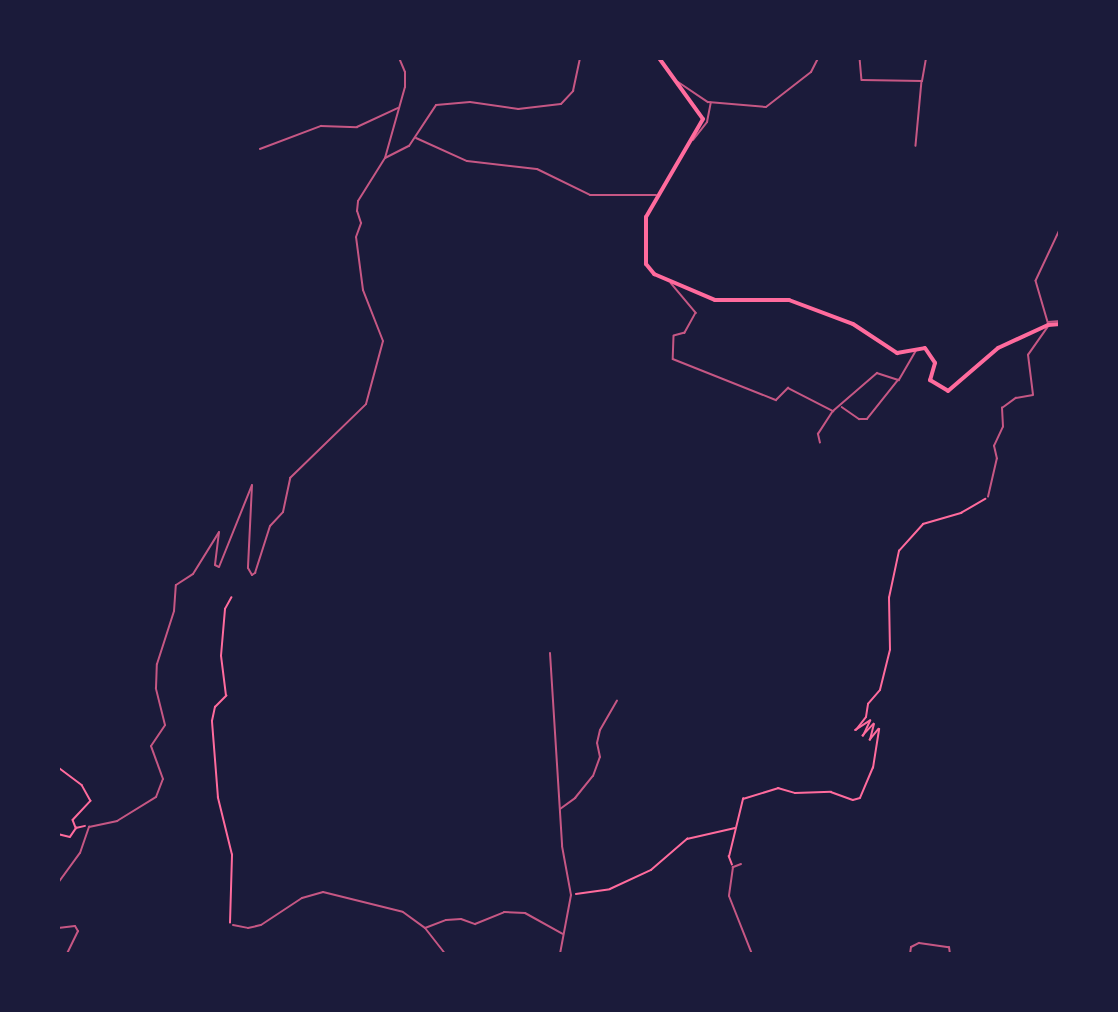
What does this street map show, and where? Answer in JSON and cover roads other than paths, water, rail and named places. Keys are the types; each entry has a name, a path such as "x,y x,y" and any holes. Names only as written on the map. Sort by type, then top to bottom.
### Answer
{"main road":[{"path":"659,58 703,116 693,140 669,181 656,195 646,217 646,264 654,274 701,297 731,300 789,300 854,324 890,351 897,353 925,348 934,357 930,380 948,391 998,348 1059,322"}],"street":[{"path":"58,883 80,853 89,827 117,821 156,797 163,779 151,746 165,725 156,688 157,664 174,611 176,585 193,574 219,532 215,565 219,567 252,485 248,568 252,575 258,569 270,526 283,512 290,478 366,404 383,341 363,290 356,237 361,223 357,211 358,201 385,158 399,108 406,79 399,58"},
{"path":"385,158 409,146 416,138 432,108 444,102 518,109 561,104 573,91 580,58"},
{"path":"676,82 711,102 769,106 812,72 818,58"},
{"path":"922,81 926,58"},
{"path":"693,140 707,122 711,102"},
{"path":"416,138 467,161 537,169 590,195 656,195"},
{"path":"550,654 560,809 571,896 560,954"},
{"path":"560,809 575,798 593,776 600,757 597,743 600,730 617,700"},
{"path":"741,864 733,867 729,897 752,954"},
{"path":"233,925 248,928 261,925 318,891 403,912 425,928 445,954"},
{"path":"425,928 446,920 461,919 475,924 504,912 525,913 563,934"},
{"path":"58,928 75,926 78,931 67,954"},
{"path":"910,954 911,946 919,942 949,947 950,954"}],"lane":[{"path":"860,58 862,80 922,81 916,146"},
{"path":"260,149 321,126 357,127 399,108"},
{"path":"1059,230 1036,281 1048,322 1059,322"},
{"path":"671,283 688,300 696,313 685,333 674,336 673,359 776,400 788,388 833,411"},
{"path":"988,497 996,466 994,446 1003,427 1002,408 1016,398 1032,395 1028,355 1048,325"},
{"path":"842,407 859,419 867,419 899,380 918,348"},
{"path":"820,442 818,434 833,411 842,407 873,374 882,372 899,380"}]}
